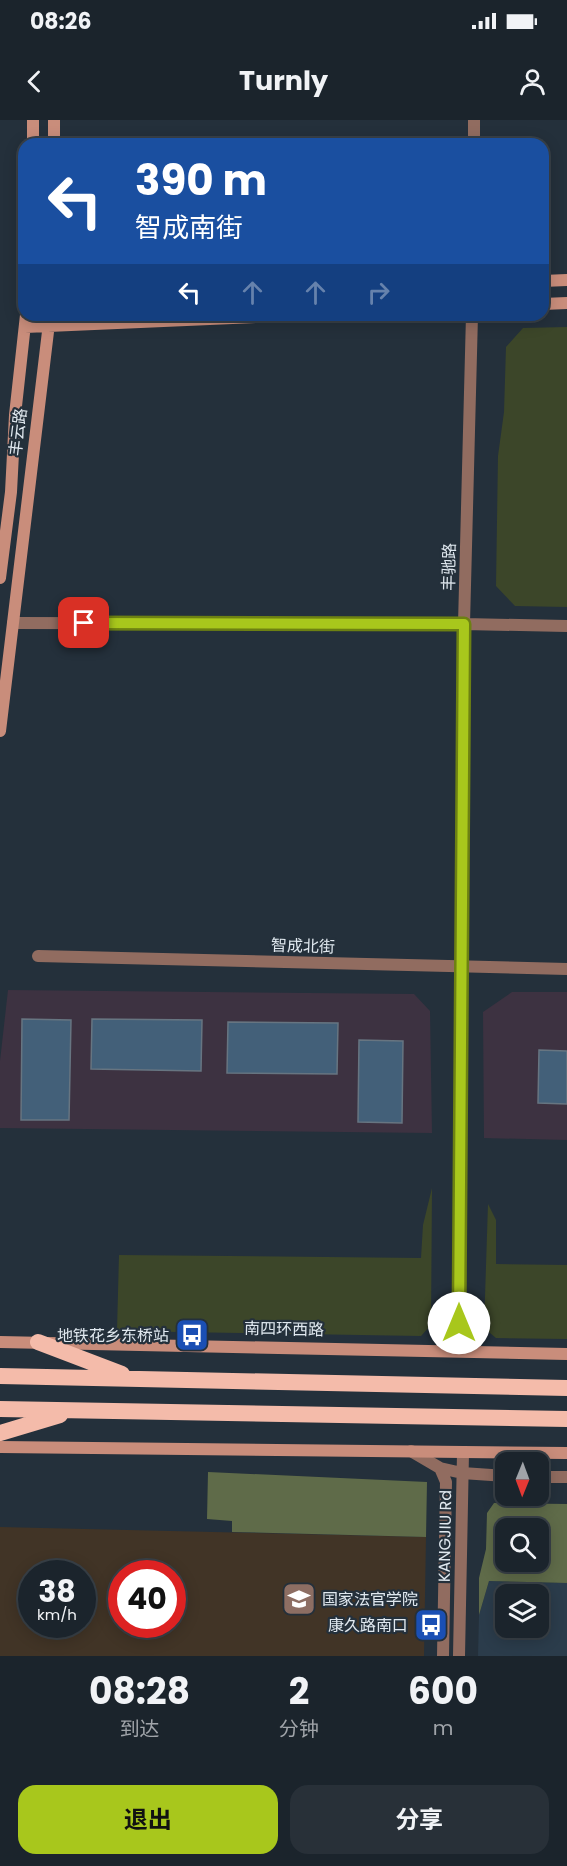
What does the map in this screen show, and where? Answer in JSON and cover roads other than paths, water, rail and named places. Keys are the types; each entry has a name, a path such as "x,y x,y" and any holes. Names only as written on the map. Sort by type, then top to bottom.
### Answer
{"highway":[{"path":"38,1342 134,1379"},
{"path":"0,1376 567,1388"},
{"path":"0,1409 567,1419"},
{"path":"0,1433 76,1411"}],"main road":[{"path":"33,120 33,138"},
{"path":"54,120 54,138"},
{"path":"549,281 567,280"},
{"path":"549,304 567,303"},
{"path":"26,321 50,321"},
{"name":"丰云路","path":"0,578 11,492 15,415 26,321"},
{"name":"丰云路","path":"0,731 50,321"},
{"name":"南四环西路","path":"0,1342 567,1354"},
{"path":"0,1447 567,1453"}],"street":[{"path":"474,120 474,138"},
{"name":"丰驰路","path":"459,1323 464,624 472,321"},
{"path":"13,623 567,626"},
{"name":"智成北街","path":"38,956 567,969"},
{"name":"KANGJIU Rd","path":"411,1451 440,1468 446,1482 443,1656"},
{"name":"KANGJIU Rd","path":"459,1656 463,1453"},
{"path":"440,1468 462,1473 495,1475"},
{"path":"549,1477 567,1477"}],"place":[{"name":"地铁花乡东桥站","path":"192,1335"},
{"name":"国家法官学院","path":"299,1599"},
{"name":"康久路南口","path":"431,1625"}]}
